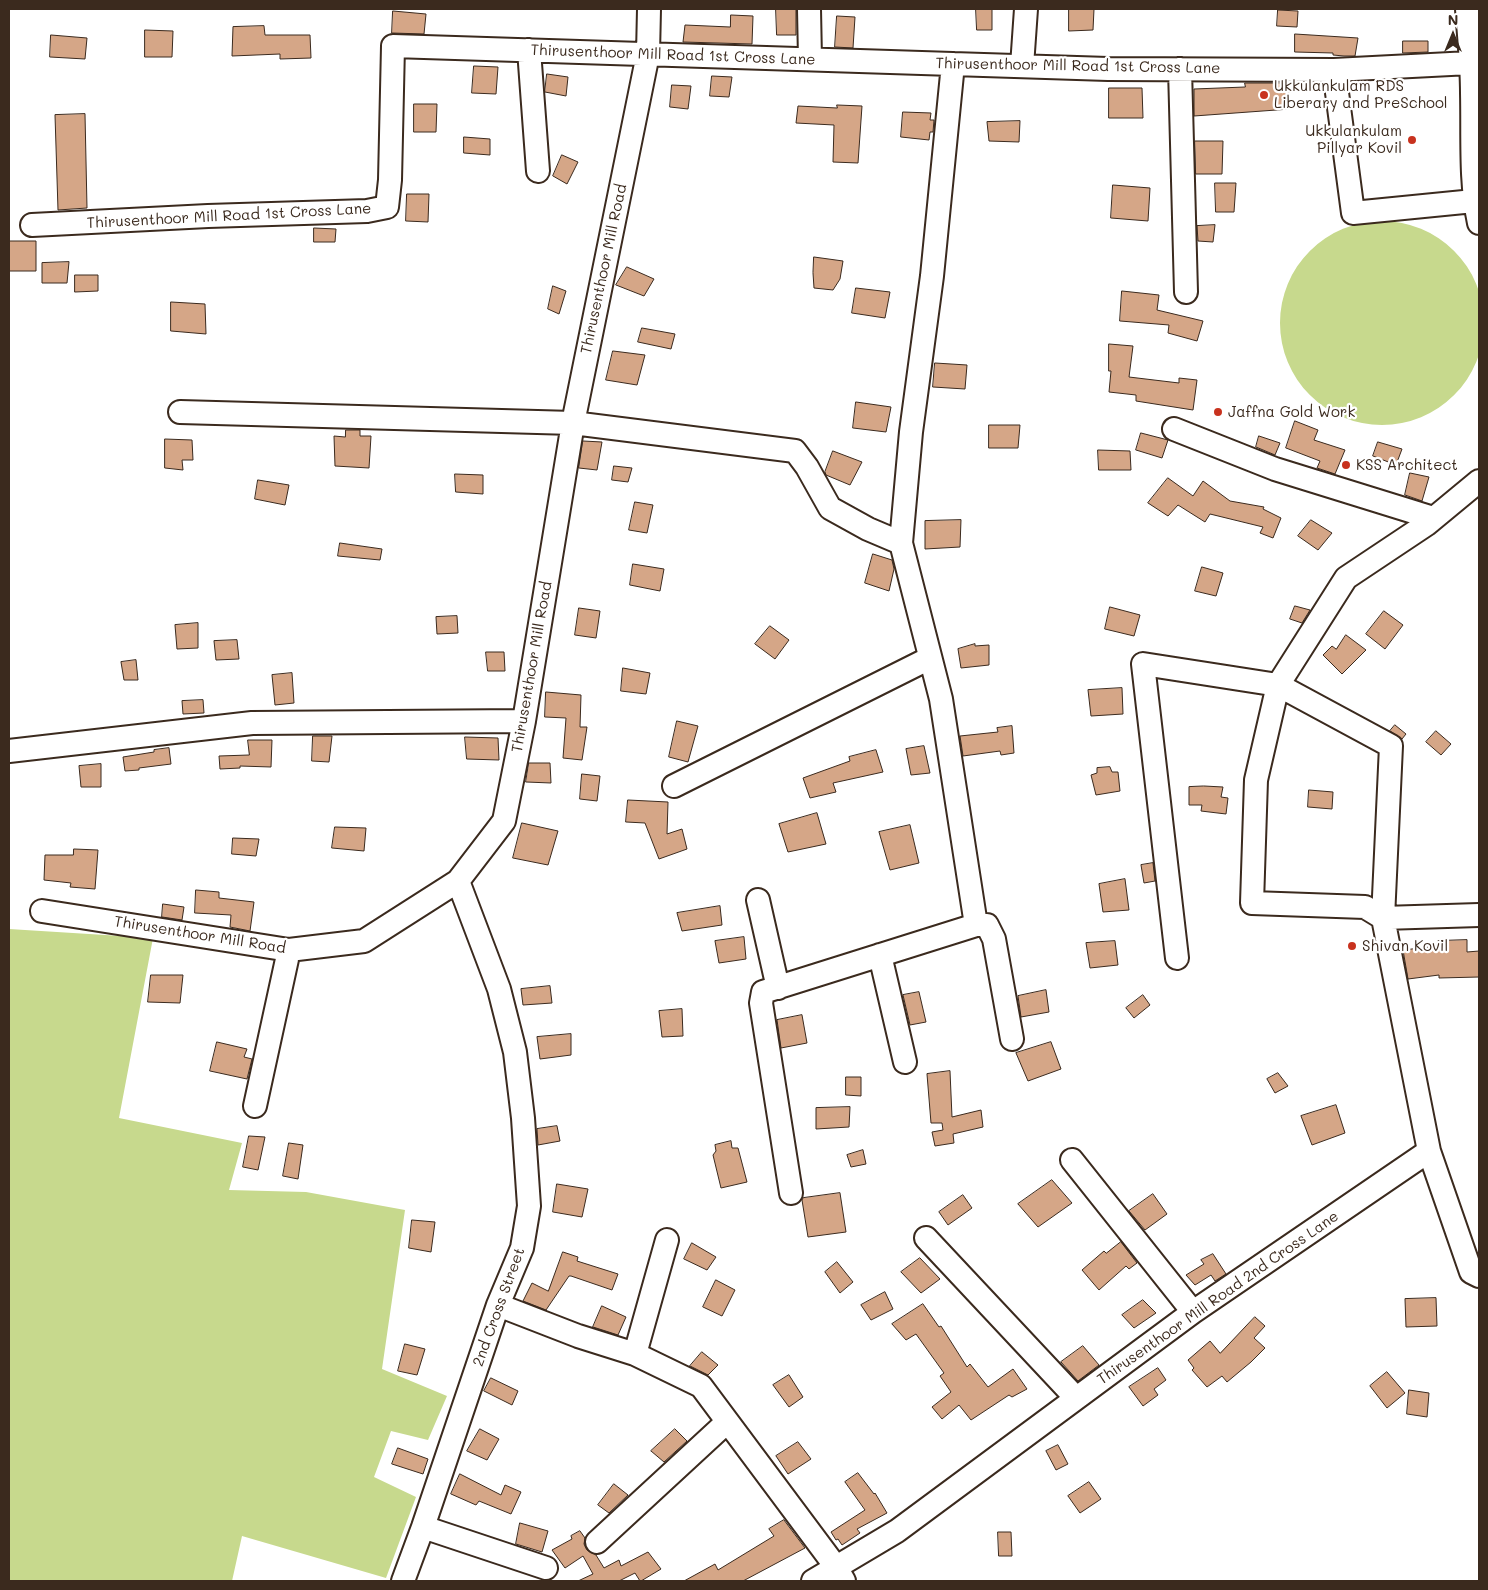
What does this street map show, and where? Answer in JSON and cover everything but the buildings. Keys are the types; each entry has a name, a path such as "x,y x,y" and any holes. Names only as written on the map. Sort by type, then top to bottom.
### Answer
{"street":[{"name":"Thirusenthoor Mill Road","path":"42,911 289,950 364,941 458,881 504,821 524,722 573,422 648,54 649,9"},
{"path":"809,9 810,59"},
{"path":"1022,66 1026,9"},
{"path":"1468,9 1470,63 1476,91 1472,156 1474,201 1479,223"},
{"name":"Thirusenthoor Mill Road 1st Cross Lane","path":"32,225 208,216 366,211 387,207 390,180 393,46 953,64 1180,69 1334,70 1470,63"},
{"path":"529,50 538,171"},
{"path":"953,64 932,276 911,432 901,543 941,699 976,924"},
{"path":"1180,69 1186,292"},
{"path":"1334,70 1352,213 1474,201"},
{"path":"180,412 573,422 795,451 807,467 830,508 868,529 901,543"},
{"path":"1174,430 1275,469 1433,518"},
{"path":"1479,481 1433,518 1346,578 1278,685 1256,780 1252,903 1365,907 1383,918 1479,914"},
{"path":"674,786 930,658"},
{"path":"1177,958 1143,664 1278,685 1391,746 1383,918 1429,1151 1471,1272 1479,1276"},
{"path":"9,751 252,722 524,722"},
{"name":"2nd Cross Street","path":"403,1581 498,1305 522,1248 529,1206 523,1118 515,1052 499,989 458,881"},
{"path":"758,900 778,988"},
{"path":"791,1193 761,1003 763,992 976,924 987,925 994,939 1012,1039"},
{"path":"255,1106 289,950"},
{"path":"880,955 905,1062"},
{"name":"Thirusenthoor Mill Road 2nd Cross Lane","path":"813,1581 840,1574 1193,1312 1429,1151"},
{"path":"1072,1160 1193,1312"},
{"path":"926,1238 1076,1398"},
{"path":"635,1354 667,1240"},
{"path":"498,1305 578,1336 635,1354 701,1386 840,1574"},
{"path":"597,1542 728,1422"},
{"path":"423,1527 546,1568"}],"green space":[{"path":"1382,221 1412,225 1430,233 1447,244 1461,258 1472,275 1480,293 1484,323 1480,353 1472,371 1461,388 1447,402 1430,413 1412,421 1382,425 1352,421 1334,413 1317,402 1303,388 1292,371 1284,353 1280,323 1284,293 1292,275 1303,258 1317,244 1334,233 1352,225"},
{"path":"9,929 153,938 119,1118 242,1143 229,1190 306,1192 405,1210 382,1369 447,1396 428,1440 391,1431 374,1477 416,1497 386,1578 242,1536 232,1581 9,1581"}],"place":[{"name":"Ukkulankulam RDS Liberary and PreSchool","path":"1264,95"},
{"name":"Ukkulankulam Pillyar Kovil","path":"1412,140"},
{"name":"Jaffna Gold Work","path":"1218,412"},
{"name":"KSS Architect","path":"1346,465"},
{"name":"Shivan Kovil","path":"1352,946"}]}
